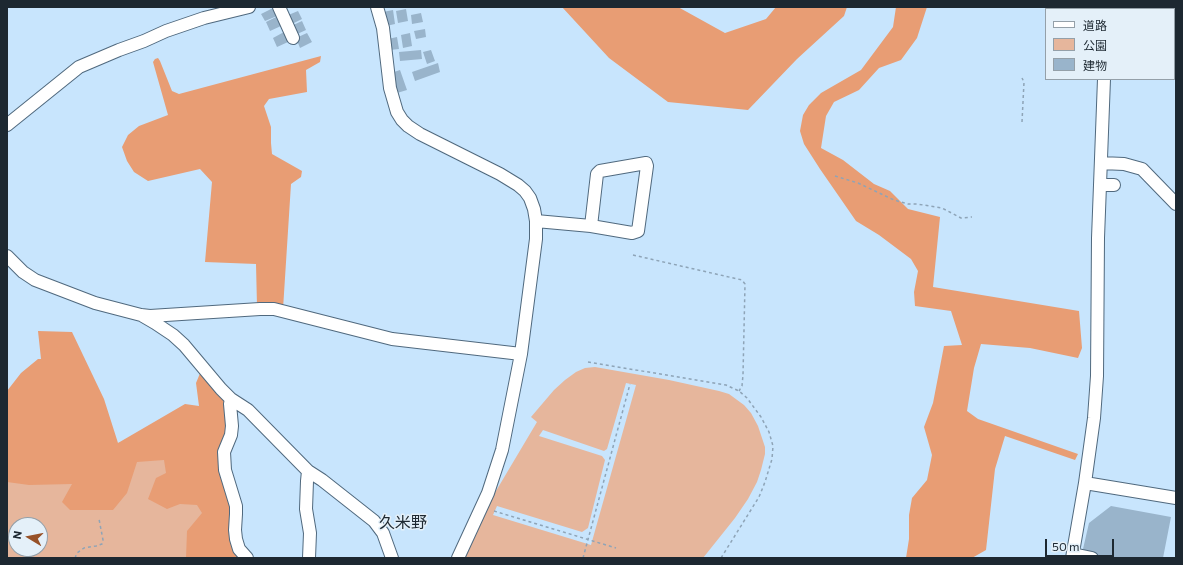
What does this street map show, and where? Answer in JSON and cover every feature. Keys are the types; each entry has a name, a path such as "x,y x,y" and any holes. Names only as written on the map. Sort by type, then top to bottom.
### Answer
{"street":[{"path":"7,125 79,66 166,31 204,18 249,7"},
{"path":"279,7 293,38"},
{"path":"377,7 384,28 390,88 397,112 402,120 420,134 500,174 518,185 530,198 536,221 536,239 521,354 502,450 488,493 458,558"},
{"path":"1092,558 1073,556 1094,418 1097,376 1098,238 1104,80"},
{"path":"536,221 591,226 632,233 638,231 647,166 646,163 600,171 597,174 591,226"},
{"path":"1101,163 1124,164 1142,169 1176,204"},
{"path":"1101,185 1114,185"},
{"path":"7,256 23,272 35,280 95,303 141,315 150,316 274,309 332,325 392,339 521,354"},
{"path":"141,315 173,335 184,345 221,389 231,399 248,410 308,472 322,480 374,521 384,534 392,558"},
{"path":"231,399 231,435 224,452 224,460 228,484 236,506 236,539 239,549 247,558"},
{"path":"308,472 306,509 310,533 309,558"},
{"path":"1085,483 1176,498"}],"path":[{"path":"1106,8 1176,8"},
{"path":"1022,78 1024,82 1022,122"},
{"path":"835,176 858,183 894,200 908,204 942,208 962,218 972,217"},
{"path":"634,255 742,280 745,284 743,375 742,386 739,391"},
{"path":"588,362 726,385 739,391 761,417 769,432 773,446 772,459 765,482 758,497 721,558"},
{"path":"583,558 630,384"},
{"path":"494,511 616,548"},
{"path":"75,558 77,553 84,548 102,544 99,519"}],"green space":[{"path":"595,367 669,380 719,391 729,394 744,405 751,413 758,426 765,447 761,470 757,482 748,499 703,558 463,558 493,496 537,422 531,417 554,390 565,380 576,372 585,368","holes":["626,383 636,385 591,545 493,515 497,506 582,532 588,528 605,460 602,456 539,436 543,430 604,451 607,449"]},
{"path":"224,425 233,558 7,558 7,458 117,443"}],"shaded area":[{"path":"562,7 678,7 725,33 766,19 776,7 847,7 844,16 797,59 748,110 668,102 609,58"},
{"path":"896,7 927,7 917,38 901,60 879,68 859,90 834,102 826,116 821,148 843,160 874,184 890,191 908,209 940,217 933,287 1079,311 1082,348 1078,358 1030,348 981,344 974,368 967,411 978,419 1078,454 1075,460 1005,436 995,469 986,550 972,558 906,558 909,539 909,515 912,498 927,480 932,455 924,427 933,403 944,346 962,345 951,311 915,306 914,292 918,271 911,259 879,235 856,221 804,144 800,131 803,115 809,105 821,93 861,70 893,27"},
{"path":"321,56 320,62 306,70 307,92 269,99 264,106 271,127 272,154 302,171 301,177 291,184 283,309 257,306 256,264 205,262 212,182 200,169 148,181 134,172 127,161 122,147 128,135 139,126 168,115 153,62 155,59 158,58 160,61 172,91 179,94"},
{"path":"38,331 72,332 104,399 118,443 185,404 199,406 196,383 201,371 229,399 225,420 232,432 228,456 239,558 186,558 187,531 202,513 197,505 180,504 167,509 148,499 156,478 166,473 164,460 137,462 127,493 113,510 70,510 62,502 72,484 29,485 7,482 7,391 21,373 38,359 41,359"}],"building":[{"path":"273,8 277,16 265,21 261,14"},
{"path":"406,9 408,21 398,23 396,11"},
{"path":"393,10 395,24 386,26 383,12"},
{"path":"298,11 302,19 290,25 286,16"},
{"path":"421,13 423,22 412,24 411,15"},
{"path":"276,17 281,26 270,31 266,22"},
{"path":"302,21 306,30 295,35 291,26"},
{"path":"425,29 426,37 416,39 414,31"},
{"path":"284,32 288,42 277,47 273,38"},
{"path":"307,33 312,42 300,48 296,38"},
{"path":"410,33 412,46 403,48 401,35"},
{"path":"397,37 399,49 390,50 388,39"},
{"path":"421,50 422,59 400,61 399,52"},
{"path":"431,50 435,61 427,64 423,52"},
{"path":"438,63 440,72 415,81 412,72"},
{"path":"400,70 407,90 397,93 391,73"},
{"path":"1111,506 1171,517 1163,558 1099,558 1086,554 1083,549 1089,523"}],"district":[{"name":"久米野","path":"403,523"}]}
